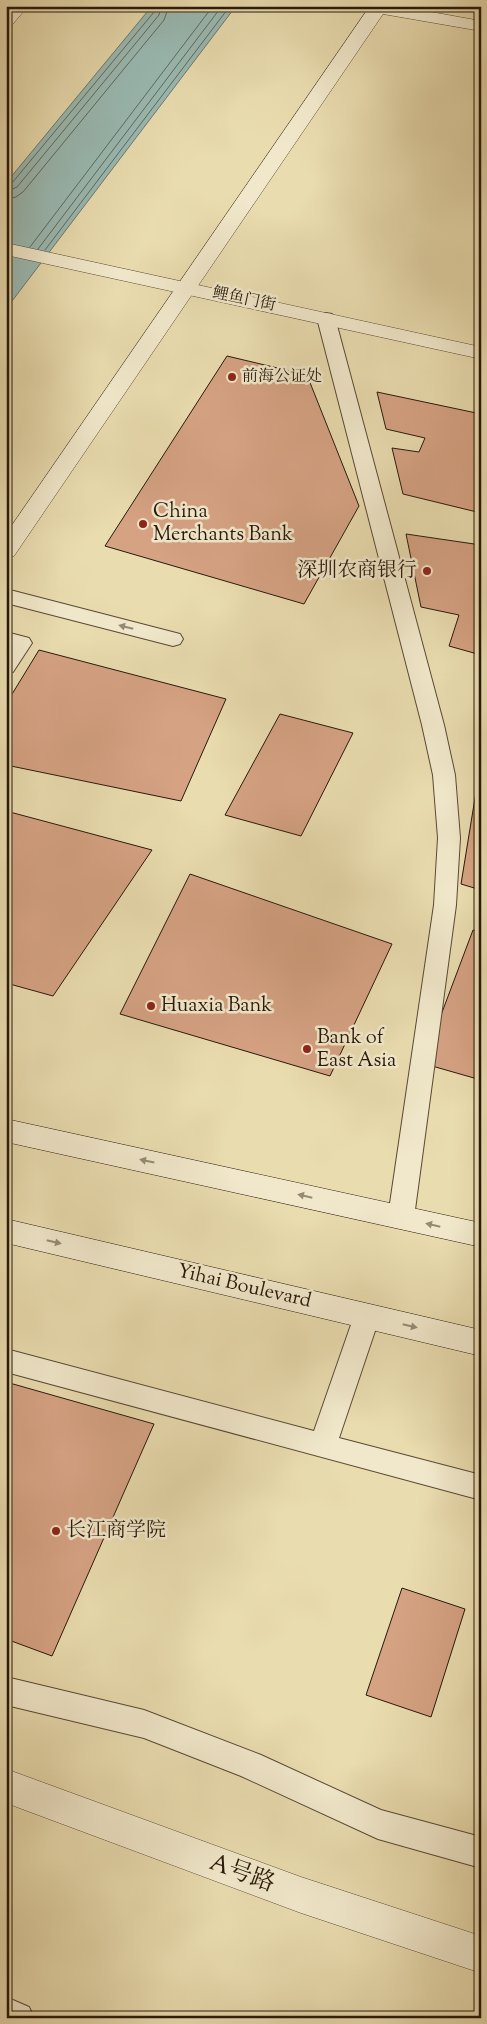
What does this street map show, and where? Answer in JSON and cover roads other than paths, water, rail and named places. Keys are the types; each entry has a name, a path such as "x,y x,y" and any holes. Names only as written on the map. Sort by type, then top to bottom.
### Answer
{"street":[{"path":"6,21 19,6"},
{"path":"6,551 379,7 481,26"},
{"name":"鲤鱼门街","path":"6,249 481,353"},
{"path":"6,1130 481,1235"},
{"name":"Yihai Boulevard","path":"6,1231 481,1343"},
{"name":"A号路","path":"6,1786 248,1877 412,1934 481,1955"}],"lane":[{"path":"326,318 433,725 444,774 448,838 445,904 401,1218"},
{"path":"6,596 173,638"},
{"path":"6,639 22,643 6,667"},
{"path":"323,1445 366,1316"},
{"path":"6,1360 481,1488"},
{"path":"6,1691 144,1724 250,1765 378,1824 481,1853"},
{"path":"6,2013 18,2018"}],"water":[{"path":"152,6 236,6 6,309 6,183"}],"place":[{"name":"前海公证处","path":"232,377"},
{"name":"China Merchants Bank","path":"143,524"},
{"name":"深圳农商银行","path":"427,571"},
{"name":"Huaxia Bank","path":"151,1006"},
{"name":"Bank of East Asia","path":"307,1049"},
{"name":"长江商学院","path":"56,1531"}]}
